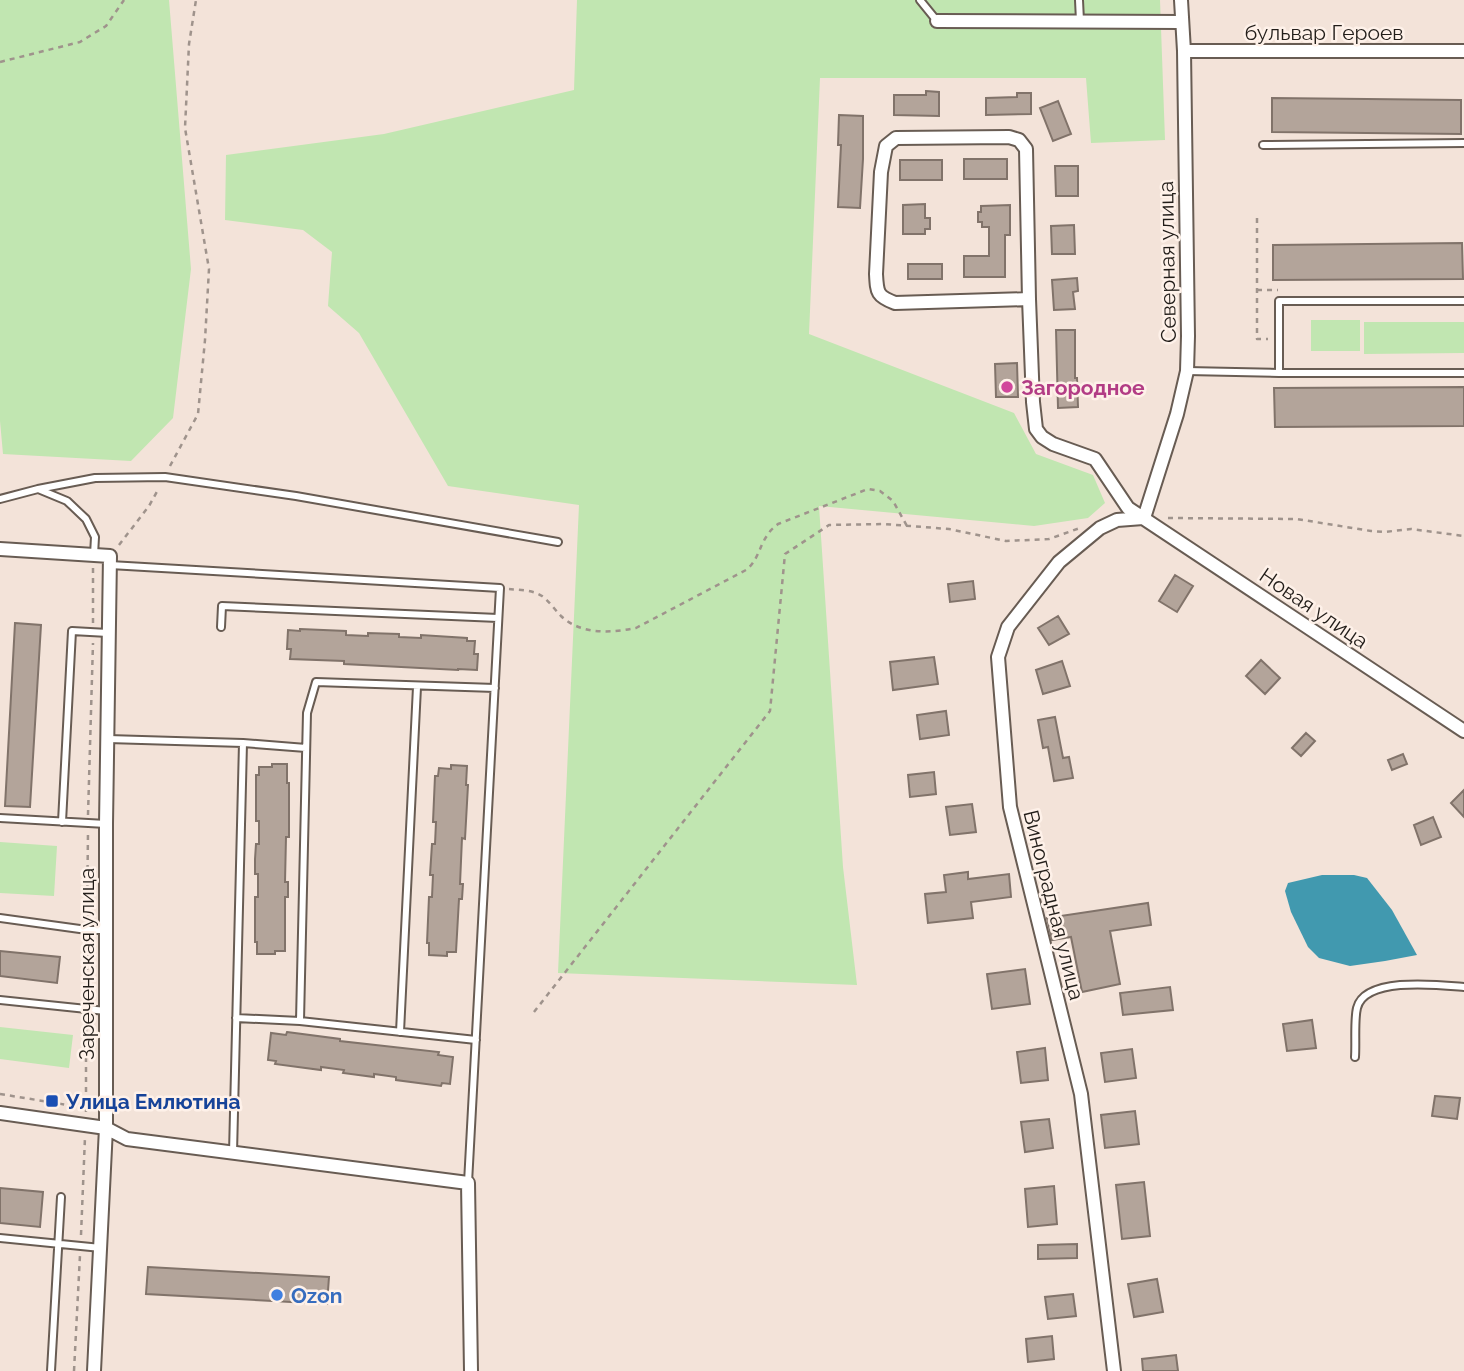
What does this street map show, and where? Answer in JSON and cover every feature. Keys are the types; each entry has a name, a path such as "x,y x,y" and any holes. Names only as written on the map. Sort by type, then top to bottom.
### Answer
{"street":[{"name":"Северная улица","path":"1144,518 1177,414 1187,371 1184,51 1181,0"},
{"path":"937,21 1182,22"},
{"name":"бульвар Героев","path":"1184,51 1464,51"},
{"name":"Новая улица","path":"1029,299 895,303 882,298 877,290 876,274 881,172 886,146 896,138 1009,137 1019,140 1026,149 1033,402 1037,429 1042,437 1053,444 1095,459 1128,508 1464,730"},
{"name":"Виноградная улица","path":"1114,1371 1082,1094 1010,807 998,657 1008,626 1059,562 1100,528 1117,520 1144,518"},
{"path":"0,549 94,555 110,561"},
{"name":"Зареченская улица","path":"94,1371 106,1128 106,738 110,561"},
{"path":"0,1113 106,1128 127,1139 468,1184 471,1371"}],"lane":[{"path":"920,0 937,21"},
{"path":"1079,0 1080,21"},
{"path":"1263,145 1464,143"},
{"path":"1279,373 1279,301 1464,301"},
{"path":"1187,371 1464,373"},
{"path":"0,499 95,478 164,477 296,496 558,542"},
{"path":"38,489 67,501 86,519 95,537 94,555"},
{"path":"110,561 500,589 468,1184"},
{"path":"221,627 222,606 498,618"},
{"path":"62,822 72,631 108,633"},
{"path":"300,1021 307,713 316,682 495,688"},
{"path":"400,1032 417,687"},
{"path":"106,738 306,748"},
{"path":"233,1153 243,743"},
{"path":"0,818 106,824"},
{"path":"0,918 87,930 106,930"},
{"path":"1355,1058 1357,1006 1367,993 1382,988 1425,983 1464,987"},
{"path":"0,1000 106,1011"},
{"path":"236,1018 300,1021 476,1040"},
{"path":"51,1371 61,1197"},
{"path":"0,1238 101,1248"}],"path":[{"path":"0,62 80,42 106,26 124,0"},
{"path":"110,561 149,506 198,414 209,269 185,128 189,44 196,0"},
{"path":"1257,218 1256,339 1279,339"},
{"path":"500,589 529,591 543,596 564,619 586,630 617,632 636,628 746,570 754,564 768,533 778,524 868,489 880,491 892,500 907,526"},
{"path":"1144,518 1297,519 1371,531 1410,529 1464,536"},
{"path":"534,1012 770,711 785,554 829,526 884,524 950,529 1006,541 1049,539 1077,528 1100,528"},
{"path":"0,1094 86,1108"}],"green space":[{"path":"0,0 169,0 191,269 173,418 131,461 3,454 0,421"},
{"path":"577,0 1160,0 1165,140 1091,143 1086,78 820,78 809,334 1014,413 1036,454 1093,475 1105,503 1088,518 1034,526 819,506 843,867 857,985 558,973 579,505 448,486 359,333 328,306 332,252 303,230 225,220 226,155 384,134 574,90"},
{"path":"1311,320 1360,320 1360,351 1311,351"},
{"path":"1364,322 1464,322 1464,353 1364,354"},
{"path":"0,842 57,846 54,896 0,893"},
{"path":"0,1027 73,1035 69,1068 0,1059"}],"water":[{"path":"1322,875 1354,875 1367,878 1392,910 1417,955 1350,966 1319,958 1308,947 1291,912 1285,891 1288,883"}],"building":[{"path":"926,91 939,92 939,116 894,115 894,95 926,95"},
{"path":"1017,93 1031,93 1031,114 986,115 986,98 1017,97"},
{"path":"1272,98 1461,100 1461,134 1272,132"},
{"path":"1058,101 1071,134 1053,141 1040,108"},
{"path":"839,115 863,116 860,208 838,207 841,145 838,145"},
{"path":"964,159 1007,159 1007,179 964,179"},
{"path":"900,160 942,160 942,180 900,180"},
{"path":"1055,166 1078,166 1078,196 1056,196"},
{"path":"925,204 925,218 930,218 930,229 925,229 925,234 903,234 903,205"},
{"path":"1010,205 1010,235 1005,235 1005,277 964,277 964,256 989,256 989,227 982,227 982,222 978,222 981,206"},
{"path":"1074,225 1075,254 1052,254 1051,226"},
{"path":"1462,243 1463,279 1273,280 1273,245"},
{"path":"908,264 942,264 942,279 908,279"},
{"path":"1077,278 1078,291 1073,292 1075,309 1054,310 1052,280"},
{"path":"1056,330 1075,330 1078,407 1058,408"},
{"path":"1017,363 1018,397 996,397 995,364"},
{"path":"1464,387 1464,426 1275,427 1274,388"},
{"path":"1175,575 1193,586 1177,612 1159,601"},
{"path":"973,581 975,599 950,602 948,584"},
{"path":"1058,616 1069,634 1049,645 1038,628"},
{"path":"15,623 41,625 30,807 5,806"},
{"path":"288,630 346,631 346,635 368,636 368,633 399,634 399,637 421,638 421,635 467,638 467,641 475,641 477,670 290,659 291,649 287,649"},
{"path":"934,657 938,684 893,690 890,662"},
{"path":"1261,660 1280,678 1265,694 1246,676"},
{"path":"1062,661 1070,686 1043,694 1036,670"},
{"path":"946,711 949,735 920,739 917,715"},
{"path":"1055,717 1063,758 1069,757 1073,778 1054,781 1048,747 1043,748 1038,720"},
{"path":"1306,733 1315,741 1301,756 1292,748"},
{"path":"1403,754 1407,764 1392,770 1388,760"},
{"path":"272,764 287,764 289,783 285,951 257,954 255,897 258,897 258,874 255,874 255,859 256,844 259,844 259,821 256,821 256,775 259,775 259,767 272,767"},
{"path":"451,765 467,766 468,785 465,839 462,838 462,899 459,899 456,952 447,952 447,956 429,955 429,897 432,897 433,875 430,875 436,822 433,822 435,776 438,776 439,768 451,769"},
{"path":"934,772 936,794 910,797 908,775"},
{"path":"1464,790 1464,817 1451,803"},
{"path":"972,804 976,832 950,835 946,807"},
{"path":"1433,817 1441,837 1421,845 1414,825"},
{"path":"968,872 968,879 1009,874 1011,897 971,902 973,918 928,923 925,894 946,892 944,875"},
{"path":"1148,903 1151,925 1110,931 1120,984 1082,992 1071,937 1052,940 1047,918"},
{"path":"0,951 60,957 57,983 0,976"},
{"path":"1025,969 1030,1004 992,1009 987,974"},
{"path":"1170,987 1173,1010 1123,1015 1120,993"},
{"path":"1312,1020 1316,1048 1287,1051 1283,1024"},
{"path":"287,1032 439,1052 438,1055 453,1057 450,1084 442,1083 441,1086 374,1074 374,1077 343,1073 344,1070 275,1064 276,1061 268,1060 271,1033 286,1035"},
{"path":"1045,1048 1048,1080 1021,1083 1017,1052"},
{"path":"1132,1049 1136,1078 1105,1082 1101,1053"},
{"path":"1435,1096 1460,1098 1457,1119 1432,1116"},
{"path":"1135,1111 1139,1144 1105,1148 1101,1115"},
{"path":"1049,1119 1053,1148 1025,1152 1021,1122"},
{"path":"1144,1182 1150,1236 1122,1239 1116,1185"},
{"path":"1054,1186 1057,1224 1028,1227 1025,1189"},
{"path":"0,1188 43,1192 40,1227 0,1223"},
{"path":"1077,1244 1077,1258 1038,1259 1038,1245"},
{"path":"148,1267 329,1277 327,1304 146,1294"},
{"path":"1157,1279 1163,1312 1134,1317 1128,1284"},
{"path":"1073,1294 1076,1316 1048,1319 1045,1297"},
{"path":"1052,1336 1054,1359 1028,1362 1026,1339"},
{"path":"1176,1355 1178,1371 1143,1371 1142,1359"}],"place":[{"name":"Загородное","path":"1007,387"},
{"name":"Улица Емлютина","path":"52,1101"},
{"name":"Ozon","path":"277,1295"}]}
